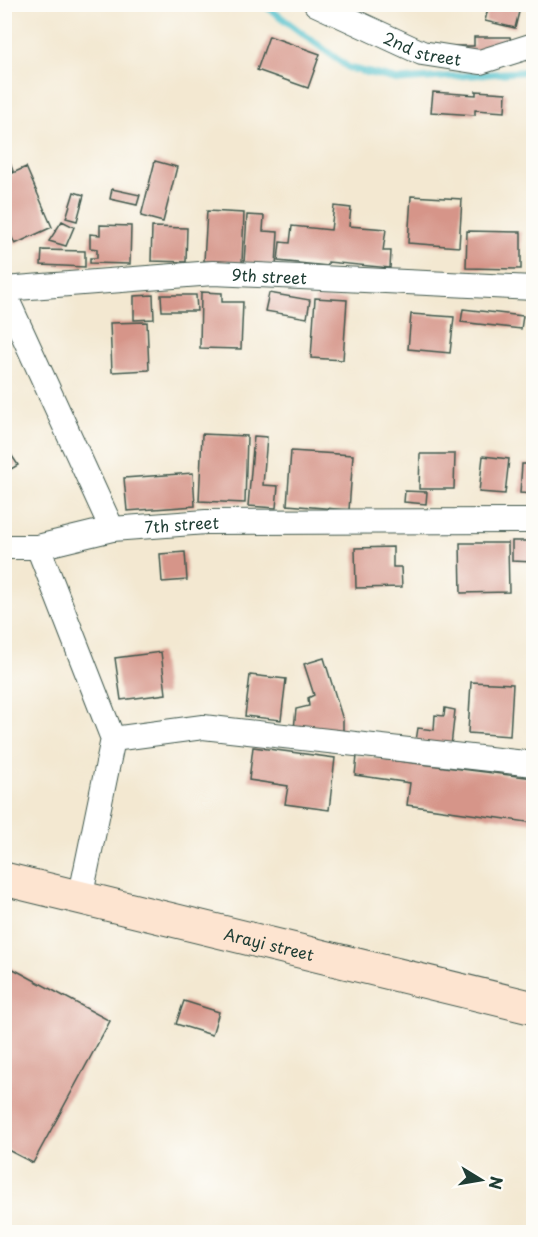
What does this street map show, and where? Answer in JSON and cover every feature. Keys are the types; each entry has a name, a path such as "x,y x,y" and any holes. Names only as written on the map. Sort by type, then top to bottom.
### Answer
{"main road":[{"name":"Arayi street","path":"4,879 534,1008"}],"street":[{"name":"2nd street","path":"316,4 422,53 480,62 534,45"},
{"name":"9th street","path":"4,291 213,273 534,288"},
{"path":"4,291 112,530"},
{"name":"7th street","path":"4,547 38,547 112,530 206,522 534,521"},
{"path":"38,547 113,739 80,899"},
{"path":"113,739 203,727 534,764"}],"building":[{"path":"489,4 521,4 515,28 485,21"},
{"path":"269,36 320,54 308,88 257,70"},
{"path":"474,37 510,37 513,50 448,56 448,46 474,46"},
{"path":"476,91 506,93 505,112 475,110 475,115 431,112 433,92 476,95"},
{"path":"155,161 177,167 163,222 141,216"},
{"path":"10,163 13,171 4,175 4,166"},
{"path":"26,167 52,227 15,244 4,221 4,177"},
{"path":"112,189 140,195 137,205 110,199"},
{"path":"74,192 84,195 77,221 66,218"},
{"path":"411,196 462,199 459,247 408,243"},
{"path":"334,206 351,208 349,226 386,229 383,251 391,251 390,268 328,262 328,266 278,261 280,242 290,243 292,226 331,230"},
{"path":"207,211 244,213 242,263 204,261"},
{"path":"247,215 264,216 263,231 278,232 276,265 244,263"},
{"path":"62,221 74,227 66,246 49,241"},
{"path":"100,225 131,226 130,264 90,263 90,258 97,258 97,249 90,248 90,234 100,235"},
{"path":"152,227 187,228 186,262 151,261"},
{"path":"467,231 521,232 521,269 466,268"},
{"path":"42,250 85,251 85,267 41,265"},
{"path":"201,292 222,293 222,302 243,302 241,349 200,348"},
{"path":"269,293 310,300 307,318 265,311"},
{"path":"153,295 154,319 134,320 134,296"},
{"path":"161,295 196,295 197,311 162,311"},
{"path":"315,298 347,300 343,360 311,358"},
{"path":"463,309 523,316 521,329 461,322"},
{"path":"411,314 454,317 450,353 408,349"},
{"path":"147,322 149,370 112,372 110,323"},
{"path":"202,434 247,436 245,503 199,501"},
{"path":"254,436 267,437 263,485 278,486 276,508 248,506"},
{"path":"4,444 18,465 4,473"},
{"path":"291,451 353,455 349,510 287,505"},
{"path":"420,454 455,454 454,489 419,489"},
{"path":"483,456 509,459 505,494 479,492"},
{"path":"522,464 534,464 534,494 520,493"},
{"path":"193,473 195,506 127,511 124,478"},
{"path":"405,491 427,492 426,504 404,502"},
{"path":"512,541 534,541 534,562 512,561"},
{"path":"460,543 508,543 509,592 461,593"},
{"path":"393,547 393,567 401,567 402,587 356,588 355,548"},
{"path":"185,552 187,580 162,582 160,554"},
{"path":"161,652 166,694 121,700 115,658"},
{"path":"324,658 343,720 343,736 294,729 296,709 309,706 308,698 314,695 304,664"},
{"path":"250,675 286,679 281,720 245,716"},
{"path":"471,682 513,684 510,736 468,733"},
{"path":"445,708 455,710 451,746 416,741 418,728 434,730 435,715 444,716"},
{"path":"253,747 335,758 329,810 285,804 288,786 249,780"},
{"path":"357,756 534,778 534,823 407,805 410,783 355,775"},
{"path":"4,964 110,1021 33,1163 4,1148"},
{"path":"184,1001 219,1012 212,1035 176,1024"}],"waterway":[{"path":"263,4 349,68 399,80 534,71"}]}
